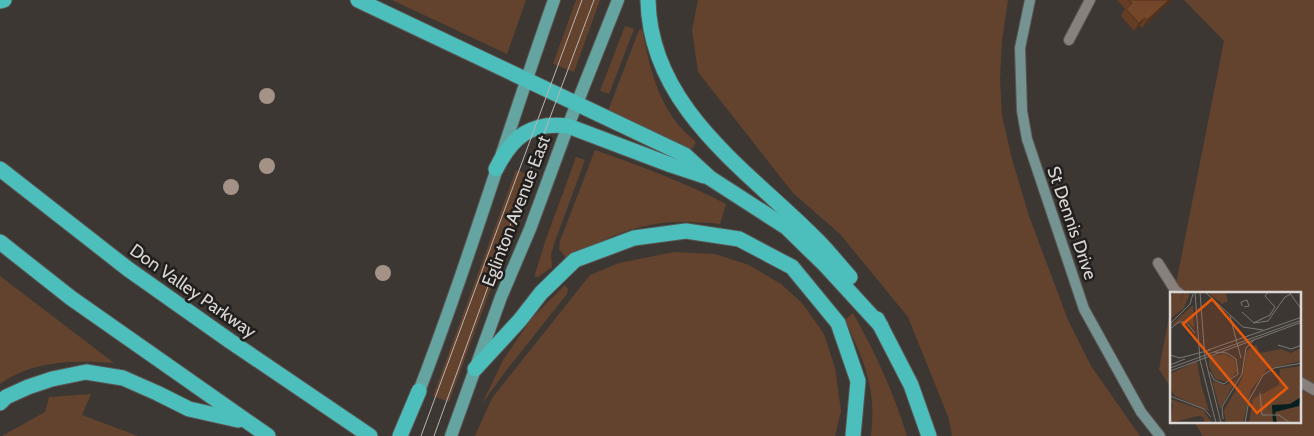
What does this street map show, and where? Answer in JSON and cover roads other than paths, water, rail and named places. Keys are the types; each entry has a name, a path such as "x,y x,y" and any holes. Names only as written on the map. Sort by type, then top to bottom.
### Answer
{"highway":[{"path":"0,1 4,0"},
{"path":"358,0 685,155 710,178 786,227 826,265 881,326"},
{"path":"648,0 651,30 662,65 688,112 718,148 815,237 864,293 911,385 929,436"},
{"path":"496,169 505,152 517,138 534,128 558,125 568,126 710,178"},
{"name":"Don Valley Parkway","path":"0,169 128,269 230,342 370,436"},
{"path":"475,369 520,320 541,293 575,260 634,238 686,231 740,239 792,267 838,323 858,381 854,436"},
{"path":"0,242 71,298 268,436"},
{"path":"0,403 6,397 28,387 52,379 86,372 123,378 189,409 247,422"},
{"path":"401,436 419,391"}],"main road":[{"name":"Eglinton Avenue East","path":"419,391 473,240 554,0"},
{"name":"Eglinton Avenue East","path":"450,436 501,297 530,229 618,0"}],"street":[{"name":"St Dennis Drive","path":"1030,0 1020,48 1022,111 1027,139 1084,309 1141,412 1160,436"}],"lane":[{"path":"1069,40 1090,0"},
{"path":"1158,263 1178,292"},
{"path":"1302,383 1314,390"}],"tram line":[{"path":"421,436 582,0"},
{"path":"434,436 594,0"}]}
